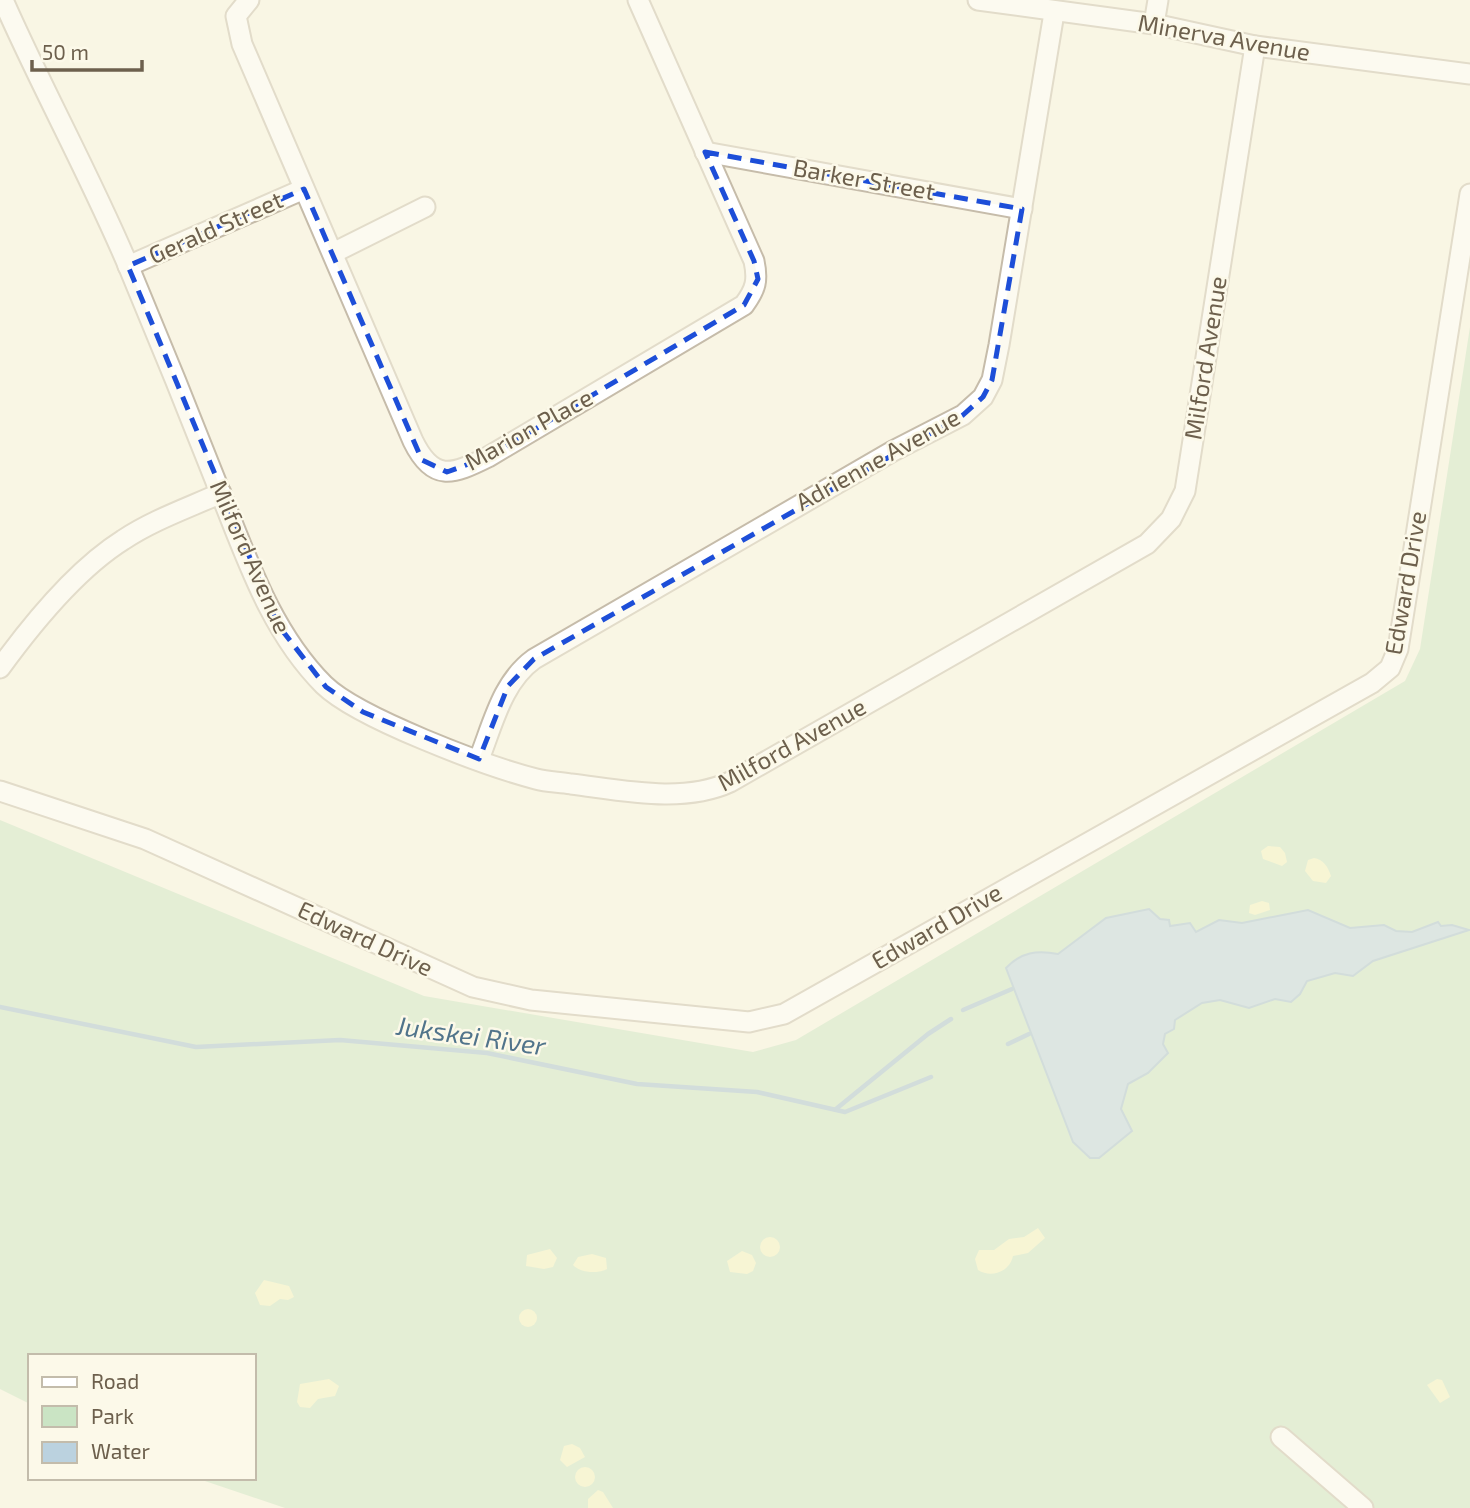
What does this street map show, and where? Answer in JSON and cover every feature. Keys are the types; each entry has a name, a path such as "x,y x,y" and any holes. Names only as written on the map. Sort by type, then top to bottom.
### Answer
{"street":[{"name":"Milford Avenue","path":"3,0 128,266 221,494 278,625 290,646 326,687 363,712 479,759 536,779 662,793 716,789 1159,534 1171,519 1185,491 1255,46"},
{"name":"Marion Place","path":"249,0 236,16 236,25 304,189 422,460 435,469 447,472 463,469 744,305 754,291 758,279 754,261 638,0"},
{"name":"Minerva Avenue","path":"978,0 1054,13 1154,24 1255,46 1470,74"},
{"path":"1154,24 1157,0"},
{"name":"Adrienne Avenue","path":"479,759 509,686 522,668 534,659 881,457 963,415 983,397 995,368 1054,13"},
{"name":"Barker Street","path":"705,152 1022,209"},
{"name":"Gerald Street","path":"128,266 304,189"},
{"name":"Edward Drive","path":"0,791 145,839 473,988 531,1000 749,1022 784,1014 1372,683 1390,668 1398,649 1470,194"},
{"path":"332,253 425,208"},
{"path":"0,668 83,571 104,553 148,525 221,494"},
{"path":"1281,1437 1363,1508"}],"highlighted area":[{"path":"705,152 1022,209 992,380 983,397 963,415 534,659 508,686 479,759 363,712 326,687 278,625 128,266 304,189 422,460 447,472 488,457 744,305 758,279 754,261"}],"green space":[{"path":"1470,327 1470,1508 285,1508 202,1480 256,1480 256,1354 28,1354 28,1403 0,1389 0,820 424,996 753,1052 796,1040 1405,681 1420,649"}],"sand":[{"path":"1268,846 1280,847 1287,862 1282,866 1263,859 1261,851"},
{"path":"1314,858 1323,862 1331,876 1326,883 1313,881 1305,871 1308,860"},
{"path":"1262,901 1269,903 1270,910 1255,915 1249,913 1250,905"},
{"path":"1038,1228 1045,1238 1028,1253 1013,1256 1008,1266 1000,1272 989,1274 978,1270 975,1259 979,1250 994,1250 1009,1239 1024,1237"},
{"path":"770,1237 777,1240 780,1247 777,1254 770,1257 763,1254 760,1247 763,1240"},
{"path":"550,1249 557,1258 553,1267 544,1269 526,1266 527,1255"},
{"path":"742,1251 752,1255 756,1263 753,1271 747,1274 730,1272 727,1261"},
{"path":"592,1254 606,1258 607,1269 589,1272 573,1265 578,1257"},
{"path":"264,1280 289,1286 294,1297 288,1300 280,1299 270,1306 260,1305 255,1293"},
{"path":"528,1309 534,1312 537,1318 534,1324 528,1327 522,1324 519,1318 522,1312"},
{"path":"329,1379 339,1386 335,1396 318,1399 310,1408 300,1407 297,1402 300,1384"},
{"path":"1437,1379 1442,1380 1450,1397 1440,1403 1427,1385"},
{"path":"572,1444 580,1448 585,1457 567,1467 560,1460 564,1446"},
{"path":"585,1467 592,1470 595,1477 592,1484 585,1487 578,1484 575,1477 578,1470"},
{"path":"598,1490 603,1492 613,1508 588,1508 588,1499"}],"water":[{"path":"1149,909 1160,919 1169,920 1170,926 1190,923 1196,932 1219,920 1242,923 1308,910 1350,928 1384,925 1396,931 1412,932 1438,922 1441,926 1452,925 1469,930 1373,961 1353,976 1335,973 1307,981 1300,994 1291,1002 1275,999 1249,1008 1220,1000 1202,1003 1175,1020 1174,1029 1165,1034 1163,1044 1168,1053 1148,1073 1128,1084 1121,1109 1132,1131 1099,1158 1090,1158 1073,1142 1006,968 1018,958 1030,953 1058,954 1106,918"}],"waterway":[{"path":"963,1010 1012,989"},
{"name":"Jukskei River","path":"0,1007 196,1047 340,1040 487,1053 637,1084 757,1092 845,1112 931,1077"},
{"path":"836,1109 928,1034 951,1019"},
{"path":"1008,1044 1029,1034"}]}
